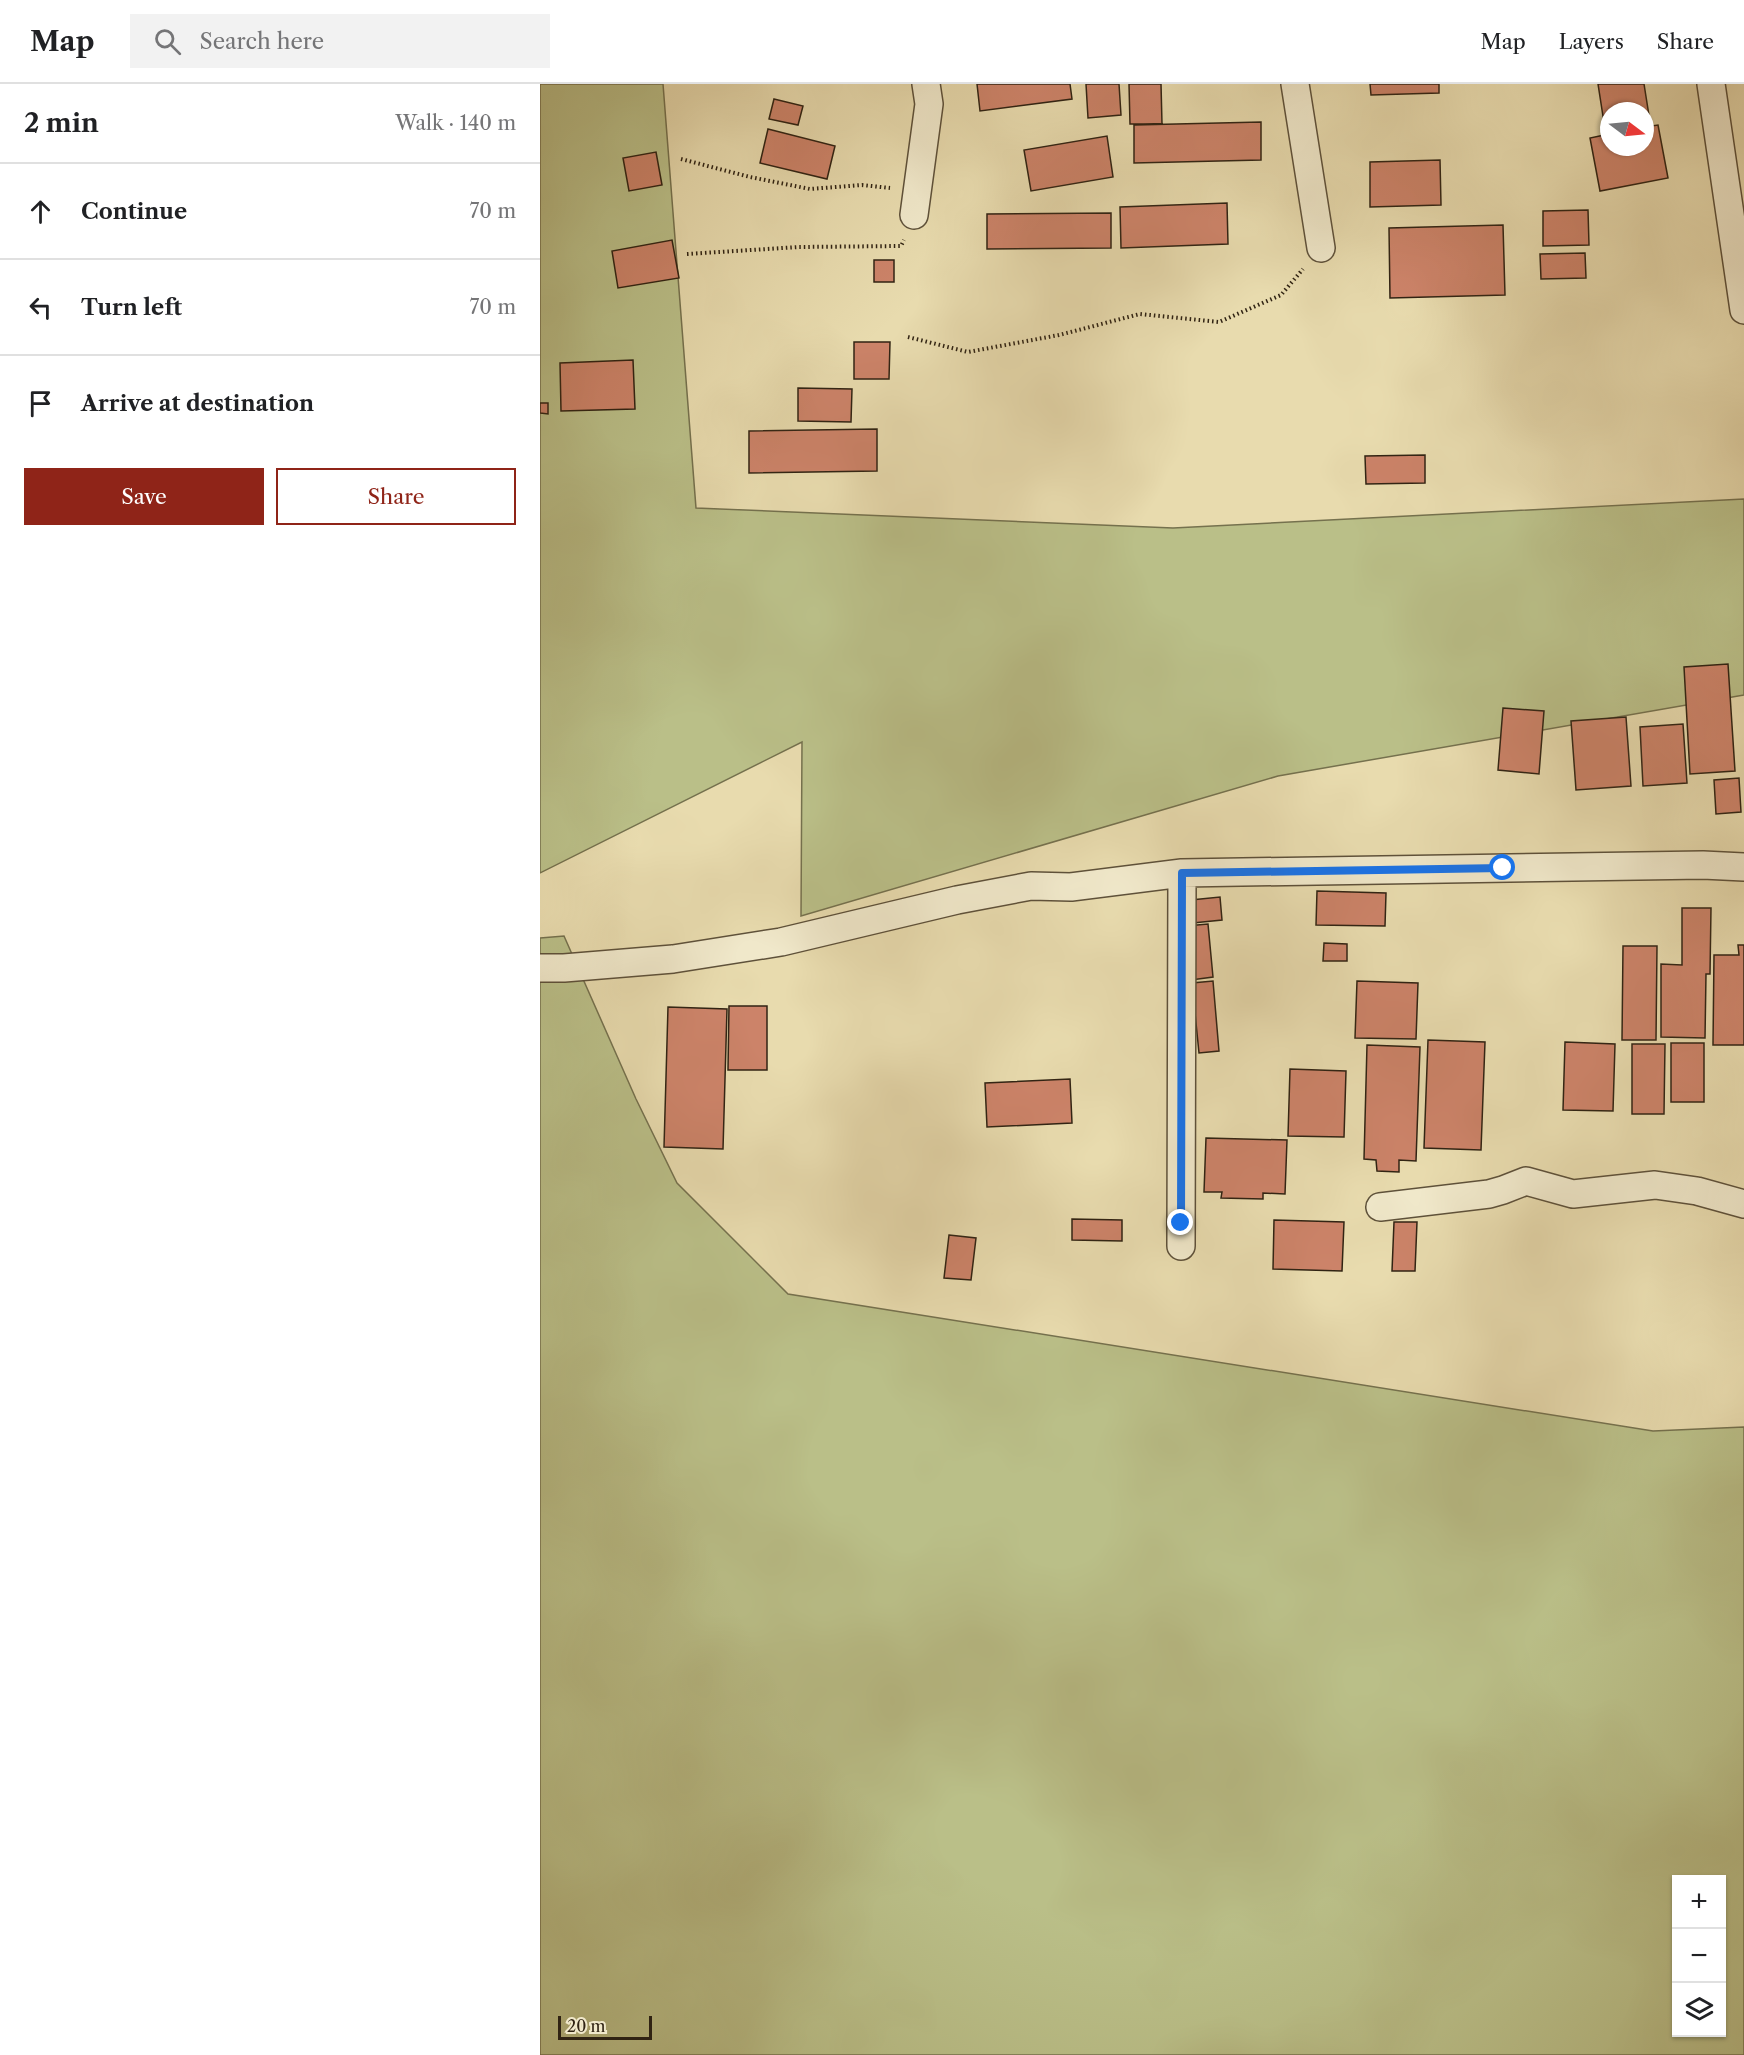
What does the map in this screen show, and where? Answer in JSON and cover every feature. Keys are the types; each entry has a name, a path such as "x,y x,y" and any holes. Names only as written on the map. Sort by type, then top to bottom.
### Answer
{"street":[{"path":"916,203 929,104 926,84"},
{"path":"1295,84 1321,248"},
{"path":"1711,84 1744,310"},
{"path":"540,968 673,959 781,942 957,900 1031,886 1071,887 1182,873 1703,865 1744,867"},
{"path":"1181,1246 1182,873"},
{"path":"1380,1207 1489,1194 1526,1181 1573,1194 1655,1185 1674,1186 1744,1204"}],"path":[{"path":"681,159 750,177 810,189 862,185 916,203 901,246 799,247 687,254"},
{"path":"908,337 968,352 1059,335 1140,314 1219,322 1281,295 1321,248"}],"green space":[{"path":"540,84 663,84 696,508 1173,528 1744,499 1744,695 1278,776 801,916 802,742 540,873"},
{"path":"564,936 636,1099 677,1183 788,1294 1653,1431 1744,1427 1744,2055 540,2055 540,938"}],"building":[{"path":"977,84 1070,84 1072,99 980,111"},
{"path":"1086,84 1119,84 1121,115 1088,118"},
{"path":"1129,84 1161,84 1162,124 1130,124"},
{"path":"1370,84 1439,84 1439,93 1371,95"},
{"path":"1598,84 1644,84 1647,102 1601,102"},
{"path":"774,99 803,106 798,125 769,119"},
{"path":"1261,122 1261,160 1134,163 1134,125"},
{"path":"1658,125 1668,178 1600,191 1590,138 1600,136 1600,156 1654,156 1654,126"},
{"path":"768,129 835,146 827,179 760,163"},
{"path":"1107,136 1113,177 1031,191 1024,150"},
{"path":"656,152 662,185 629,191 623,158"},
{"path":"1440,160 1441,205 1370,207 1370,162"},
{"path":"1227,203 1228,244 1121,248 1120,207"},
{"path":"1588,210 1589,245 1543,246 1543,211"},
{"path":"1111,213 1111,248 987,249 987,214"},
{"path":"1503,225 1505,295 1390,298 1389,228"},
{"path":"672,240 679,278 618,288 612,251"},
{"path":"1585,253 1586,278 1541,279 1540,254"},
{"path":"874,260 894,260 894,282 874,282"},
{"path":"854,342 890,342 889,379 854,379"},
{"path":"633,360 635,409 561,411 560,363"},
{"path":"798,388 852,389 851,422 798,421"},
{"path":"540,403 548,403 548,414 540,413"},
{"path":"877,429 877,471 749,473 749,431"},
{"path":"1425,455 1425,483 1366,484 1365,456"},
{"path":"1728,664 1735,771 1690,774 1684,667"},
{"path":"1503,708 1544,711 1539,774 1498,770"},
{"path":"1626,717 1631,786 1576,790 1571,721"},
{"path":"1683,724 1687,783 1643,786 1640,727"},
{"path":"1739,778 1741,812 1716,814 1714,780"},
{"path":"1317,891 1386,893 1385,926 1316,925"},
{"path":"1220,897 1222,920 1183,924 1181,901"},
{"path":"1682,908 1711,908 1710,974 1706,974 1705,1038 1661,1037 1661,964 1682,965"},
{"path":"1208,924 1213,977 1191,980 1186,926"},
{"path":"1324,943 1347,944 1347,961 1323,961"},
{"path":"1738,945 1744,945 1744,1045 1713,1045 1714,955 1739,955"},
{"path":"1623,946 1657,946 1656,1040 1622,1040"},
{"path":"1213,981 1219,1051 1199,1053 1192,983"},
{"path":"1357,981 1418,983 1416,1039 1355,1038"},
{"path":"729,1006 767,1006 767,1070 728,1070"},
{"path":"668,1007 727,1009 723,1149 664,1147"},
{"path":"1428,1040 1485,1042 1481,1150 1424,1148"},
{"path":"1565,1042 1615,1044 1613,1111 1563,1110"},
{"path":"1671,1043 1704,1043 1704,1102 1671,1102"},
{"path":"1632,1044 1665,1044 1664,1114 1632,1114"},
{"path":"1367,1045 1420,1047 1416,1161 1399,1160 1399,1172 1377,1171 1376,1160 1364,1159"},
{"path":"1290,1069 1346,1071 1344,1137 1288,1136"},
{"path":"1070,1079 1072,1123 987,1127 985,1083"},
{"path":"1206,1138 1287,1140 1285,1194 1263,1193 1263,1199 1221,1198 1222,1192 1204,1192"},
{"path":"1072,1219 1122,1220 1122,1241 1072,1240"},
{"path":"1274,1220 1344,1222 1342,1271 1273,1269"},
{"path":"1394,1222 1417,1222 1415,1271 1392,1271"},
{"path":"949,1235 976,1238 971,1280 944,1278"}],"route":[{"path":"1181,1223 1182,873 1503,868"}]}
